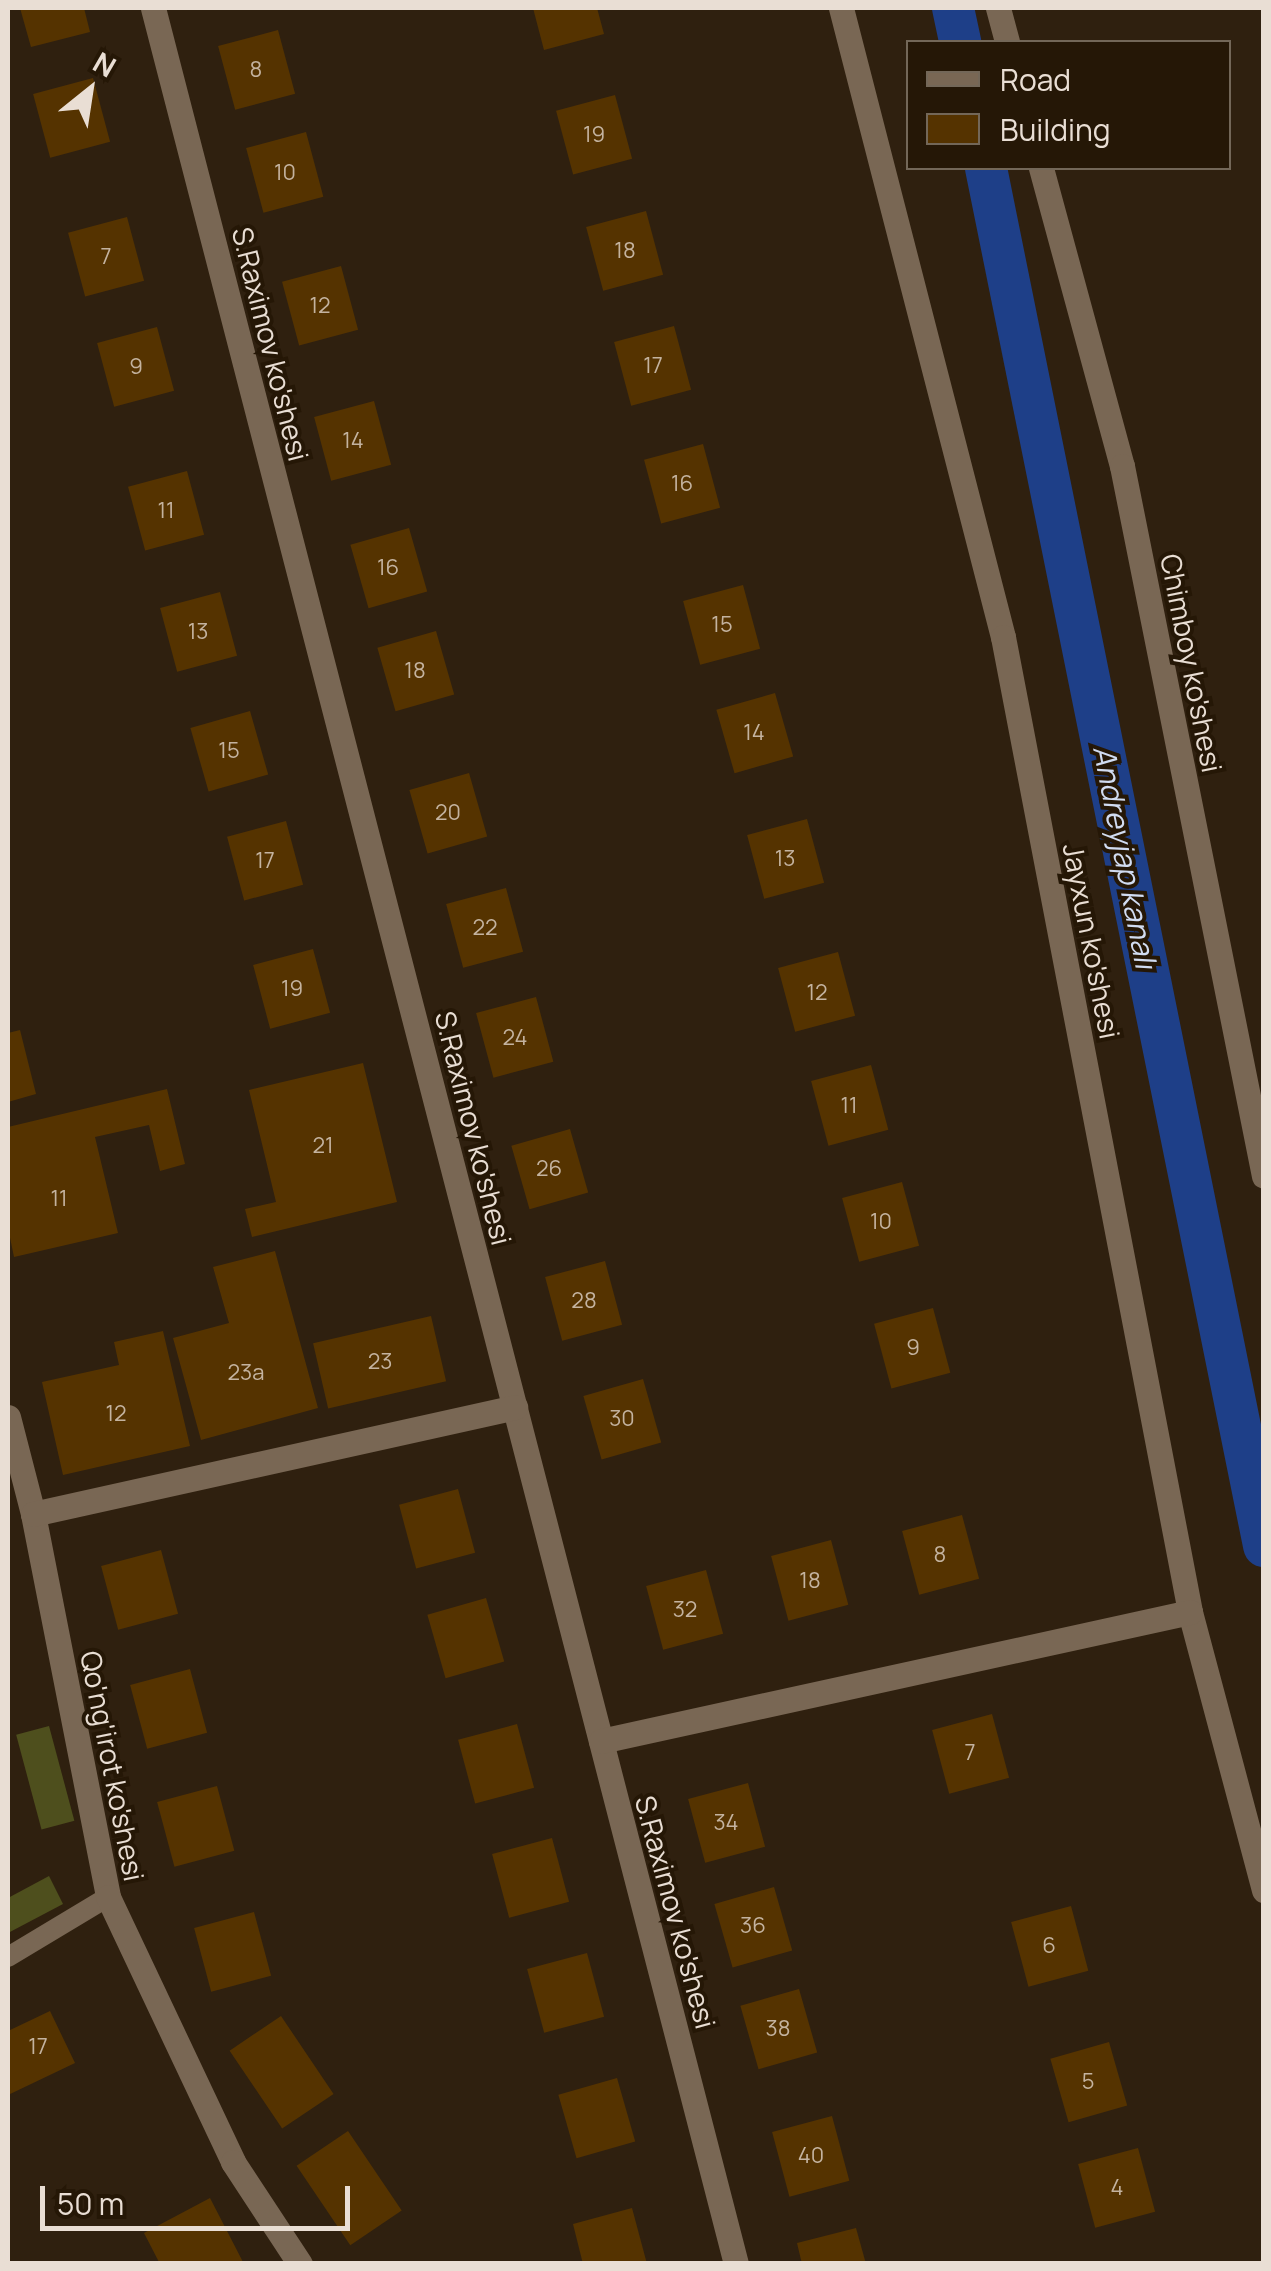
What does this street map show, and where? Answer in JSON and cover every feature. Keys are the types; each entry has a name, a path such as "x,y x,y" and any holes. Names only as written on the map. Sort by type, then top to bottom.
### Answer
{"street":[{"name":"S.Raximov ko'shesi","path":"153,8 736,2264"},
{"name":"Jayxun ko'shesi","path":"841,8 1003,637 1190,1612 1264,1890"},
{"path":"998,8 1006,40"},
{"name":"Chimboy ko'shesi","path":"1042,170 1122,466 1264,1176"},
{"path":"33,1514 515,1408"},
{"name":"Qo'ng'irot ko'shesi","path":"8,1418 33,1514 108,1897 233,2162 300,2264"},
{"path":"601,1741 1190,1612"}],"lane":[{"path":"8,1957 108,1897"}],"shaded area":[{"path":"49,1726 74,1821 42,1829 16,1735"},
{"path":"49,1876 63,1904 8,1933 8,1898"}],"building":[{"path":"20,8 84,8 90,32 31,47"},
{"path":"533,8 597,8 604,34 544,50"},
{"path":"278,30 295,94 235,110 218,46"},
{"path":"93,78 110,142 50,158 33,94"},
{"path":"615,95 632,159 573,175 556,111"},
{"path":"306,132 323,197 263,213 246,148"},
{"path":"646,211 663,275 603,291 586,227"},
{"path":"127,217 144,281 85,297 68,233"},
{"path":"341,266 358,330 299,346 282,282"},
{"path":"674,326 691,390 631,406 614,342"},
{"path":"157,327 174,391 114,407 97,343"},
{"path":"374,401 391,465 331,481 314,417"},
{"path":"703,444 720,508 661,524 644,460"},
{"path":"187,471 204,535 145,551 128,487"},
{"path":"409,528 427,591 369,608 350,545"},
{"path":"743,585 760,649 700,665 683,601"},
{"path":"220,592 237,656 177,672 160,608"},
{"path":"436,631 454,694 396,711 377,648"},
{"path":"775,693 793,756 735,773 716,710"},
{"path":"250,711 268,774 209,792 190,728"},
{"path":"469,773 487,836 428,854 409,790"},
{"path":"807,819 824,883 764,899 747,835"},
{"path":"286,821 303,885 244,901 227,837"},
{"path":"506,888 523,952 463,968 446,904"},
{"path":"313,949 330,1013 270,1029 253,965"},
{"path":"838,952 855,1016 795,1032 778,968"},
{"path":"536,997 553,1062 493,1078 476,1013"},
{"path":"20,1030 36,1094 8,1102 8,1033"},
{"path":"363,1063 397,1202 252,1237 245,1209 276,1202 249,1090"},
{"path":"871,1065 888,1130 828,1146 811,1081"},
{"path":"167,1089 185,1164 160,1171 149,1125 95,1137 118,1233 14,1257 8,1228 8,1127"},
{"path":"570,1129 588,1192 530,1209 511,1146"},
{"path":"902,1182 919,1246 859,1262 842,1198"},
{"path":"275,1251 318,1408 201,1440 173,1338 229,1323 213,1267"},
{"path":"605,1261 622,1325 562,1341 545,1277"},
{"path":"933,1308 950,1373 891,1389 874,1324"},
{"path":"431,1316 446,1381 328,1409 313,1343"},
{"path":"163,1331 190,1446 63,1475 42,1382 119,1365 114,1342"},
{"path":"643,1379 661,1442 602,1460 583,1396"},
{"path":"458,1489 475,1553 416,1569 399,1505"},
{"path":"962,1515 979,1579 919,1595 902,1531"},
{"path":"831,1540 848,1605 788,1621 771,1556"},
{"path":"161,1550 178,1614 118,1630 101,1566"},
{"path":"706,1570 723,1634 663,1650 646,1586"},
{"path":"486,1598 504,1661 446,1678 427,1615"},
{"path":"190,1669 207,1733 147,1749 130,1685"},
{"path":"992,1714 1009,1778 949,1794 932,1730"},
{"path":"517,1724 534,1788 475,1804 458,1740"},
{"path":"748,1783 765,1847 705,1863 688,1799"},
{"path":"217,1786 234,1851 174,1867 157,1802"},
{"path":"552,1838 569,1902 509,1918 492,1854"},
{"path":"774,1887 792,1950 733,1968 714,1904"},
{"path":"1071,1906 1088,1971 1028,1987 1011,1922"},
{"path":"254,1912 271,1976 211,1992 194,1928"},
{"path":"587,1953 604,2017 544,2033 527,1969"},
{"path":"799,1989 817,2052 759,2069 740,2006"},
{"path":"50,2011 75,2063 8,2095 8,2031"},
{"path":"281,2016 334,2094 282,2129 230,2051"},
{"path":"1109,2042 1127,2105 1069,2122 1050,2059"},
{"path":"617,2078 635,2141 577,2158 558,2095"},
{"path":"832,2116 849,2181 789,2197 772,2132"},
{"path":"348,2131 402,2211 350,2245 297,2166"},
{"path":"1138,2148 1155,2212 1095,2228 1078,2164"},
{"path":"210,2198 244,2264 160,2264 144,2233"},
{"path":"632,2208 647,2264 583,2264 573,2224"},
{"path":"856,2228 866,2264 802,2264 797,2243"}],"waterway":[{"name":"Andreyjap kanalı","path":"953,8 960,40"},
{"name":"Andreyjap kanalı","path":"986,170 1264,1546"}]}
